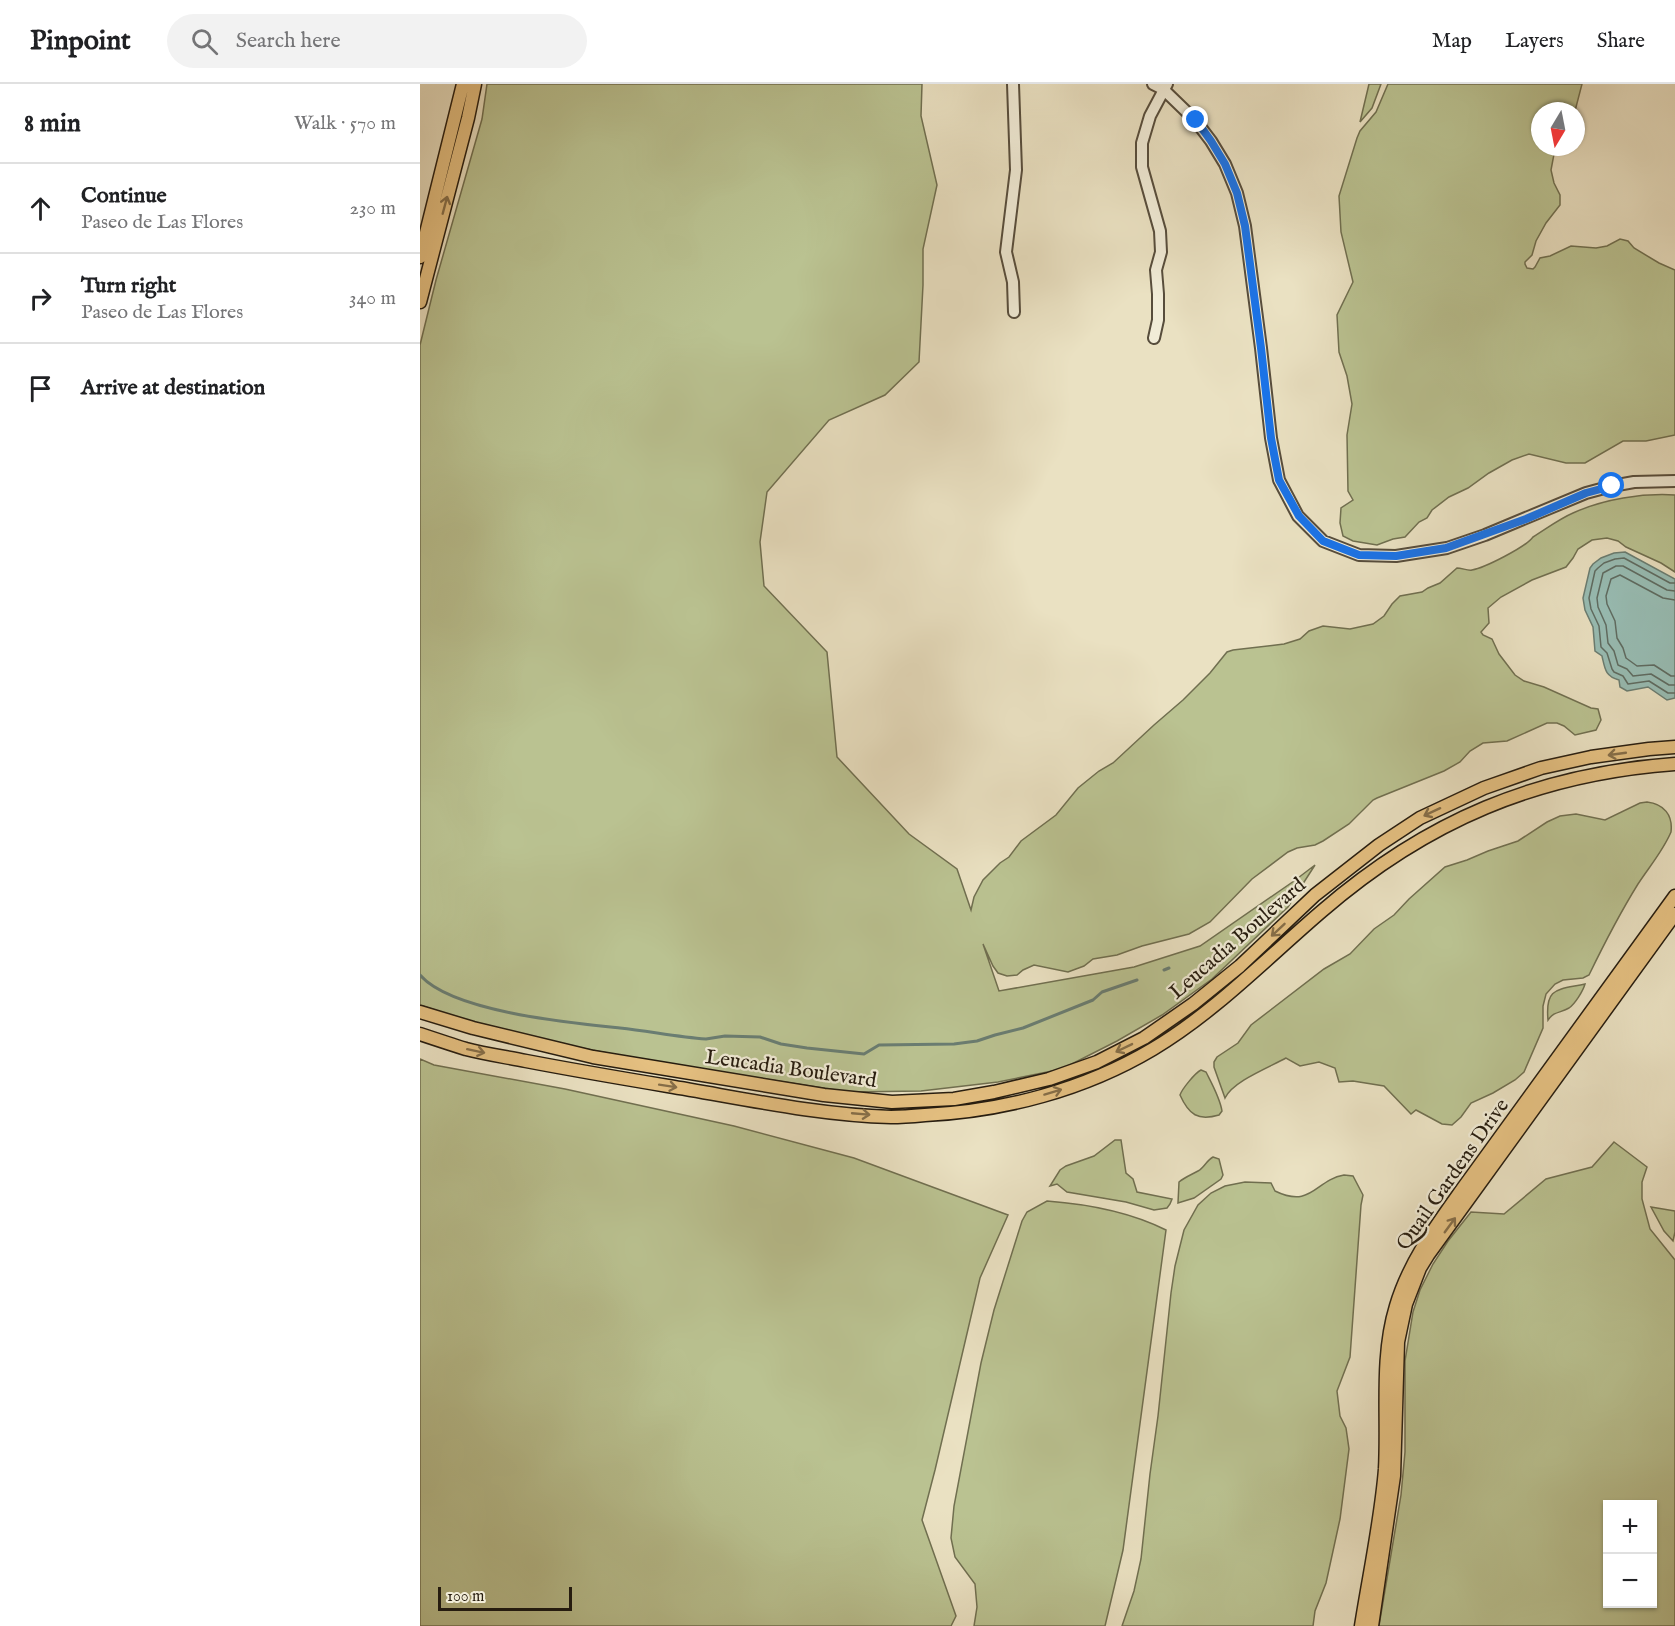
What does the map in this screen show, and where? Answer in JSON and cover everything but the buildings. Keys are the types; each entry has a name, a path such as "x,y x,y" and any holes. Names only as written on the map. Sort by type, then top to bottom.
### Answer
{"main road":[{"path":"420,257 463,84"},
{"path":"420,302 475,84"},
{"name":"Leucadia Boulevard","path":"420,1012 473,1028 592,1057 824,1095 892,1101 954,1099 994,1092 1049,1079 1097,1062 1144,1038 1193,1004 1240,966 1315,895 1379,845 1420,818 1484,788 1541,768 1591,757 1675,747"},
{"name":"Leucadia Boulevard","path":"420,1035 468,1049 590,1073 822,1111 892,1117 961,1113 1004,1106 1055,1092 1104,1074 1152,1050 1202,1016 1325,908 1387,859 1429,834 1492,804 1548,785 1595,774 1675,764"},
{"name":"Quail Gardens Drive","path":"1372,1626 1394,1476 1398,1342 1406,1304 1413,1287 1428,1255 1670,919 1675,896"},
{"name":"Quail Gardens Drive","path":"1361,1626 1384,1483 1388,1344 1396,1306 1408,1271 1432,1231 1463,1188 1670,919"}],"street":[{"path":"1012,84 1016,171 1006,252 1013,282 1014,312"},
{"path":"1154,338 1158,320 1156,270 1161,252 1160,231 1142,167 1142,143 1161,86 1196,120 1211,141 1225,164 1237,193 1245,226 1271,438 1279,480 1299,516 1323,541 1359,555 1396,556 1446,548 1485,535 1586,493 1634,482 1675,481"}],"green space":[{"path":"487,84 922,84 921,116 937,185 923,249 919,362 885,395 829,420 767,492 760,542 764,586 827,652 837,757 909,834 957,869 971,910 974,897 983,880 1009,857 1021,841 1056,815 1078,788 1113,763 1183,700 1227,652 1284,644 1300,639 1309,631 1323,626 1350,629 1373,624 1384,616 1400,596 1422,592 1440,583 1457,568 1472,570 1495,561 1573,513 1623,498 1675,495 1675,572 1618,541 1607,538 1592,540 1578,549 1566,567 1532,580 1501,597 1488,608 1489,623 1481,632 1492,639 1499,654 1515,675 1524,681 1598,709 1601,720 1596,730 1575,735 1557,723 1547,723 1507,741 1483,743 1470,751 1460,762 1444,771 1373,800 1349,824 1323,841 1288,852 1252,879 1210,922 1189,934 1117,955 1093,959 1084,966 1068,972 1034,965 1017,975 1007,976 998,973 983,944 999,991 1134,967 1200,946 1315,865 1288,907 1212,979 1162,1015 1062,1069 998,1082 921,1091 849,1092 649,1061 535,1039 479,1025 420,1005 420,345 482,119"},
{"path":"1369,84 1381,84 1372,108 1360,122"},
{"path":"1388,84 1582,84 1577,102 1531,102 1531,156 1554,156 1551,170 1560,195 1560,205 1546,223 1536,241 1532,255 1525,264 1527,268 1533,269 1540,258 1571,246 1596,248 1607,246 1620,239 1628,241 1634,248 1675,270 1675,435 1646,441 1623,441 1585,463 1566,463 1529,454 1512,460 1468,488 1449,497 1432,510 1427,518 1419,522 1405,537 1377,545 1353,541 1343,536 1340,523 1341,508 1353,500 1348,491 1347,435 1352,404 1347,376 1339,352 1337,315 1353,282 1341,232 1339,196 1360,131 1376,112"},
{"path":"1640,803 1658,805 1666,811 1670,820 1671,832 1625,906 1589,975 1583,978 1563,980 1555,984 1546,994 1543,1006 1543,1028 1524,1072 1493,1093 1471,1103 1452,1125 1442,1124 1416,1110 1411,1114 1384,1086 1353,1081 1339,1082 1335,1068 1319,1062 1300,1066 1286,1058 1244,1080 1225,1098 1214,1067 1217,1057 1238,1043 1251,1025 1324,969 1350,954 1374,929 1394,915 1445,867 1518,841 1560,816 1576,814 1605,820"},
{"path":"1585,984 1571,1006 1548,1020 1549,1001 1555,992"},
{"path":"420,1059 434,1065 565,1089 734,1126 854,1158 1008,1215 980,1278 922,1520 956,1616 951,1626 420,1626"},
{"path":"1201,1070 1206,1072 1218,1096 1222,1111 1219,1115 1200,1117 1195,1115 1180,1095 1189,1081"},
{"path":"1115,1140 1121,1140 1126,1173 1133,1179 1137,1192 1172,1199 1167,1208 1154,1210 1126,1202 1067,1192 1057,1184 1050,1186 1060,1170 1094,1156"},
{"path":"1614,1142 1647,1167 1642,1182 1642,1199 1650,1229 1675,1260 1675,1626 1379,1626 1401,1495 1405,1452 1405,1361 1413,1312 1420,1290 1448,1241 1471,1212 1504,1214 1546,1179 1592,1167"},
{"path":"1213,1157 1219,1159 1223,1175 1221,1179 1194,1198 1178,1203 1179,1182 1200,1170"},
{"path":"1344,1175 1353,1176 1363,1195 1350,1357 1337,1391 1340,1416 1346,1428 1349,1449 1340,1519 1326,1583 1315,1611 1313,1626 1122,1626 1134,1591 1141,1559 1171,1293 1184,1230 1198,1205 1211,1193 1225,1186 1245,1182 1271,1183 1275,1191 1297,1197 1312,1192 1326,1182"},
{"path":"1047,1201 1108,1210 1138,1218 1166,1230 1123,1550 1105,1626 974,1626 977,1607 975,1584 955,1557 951,1538 954,1506 981,1363 994,1310 1022,1221 1027,1212"},
{"path":"1651,1207 1675,1211 1673,1241 1664,1231"}],"water":[{"path":"1625,552 1675,579 1675,698 1667,700 1648,687 1627,691 1620,687 1619,680 1608,674 1602,656 1595,651 1593,627 1585,610 1583,598 1590,568 1601,558"}],"waterway":[{"path":"1164,970 1169,968"},
{"path":"420,975 436,988 458,998 514,1014 695,1038 760,1037 781,1044 864,1054 879,1045 954,1044 977,1041 1023,1028 1093,1000 1102,992 1137,980"}],"route":[{"path":"1196,120 1225,164 1237,193 1245,226 1271,438 1279,480 1299,516 1323,541 1359,555 1396,556 1446,548 1526,519 1571,498 1612,486"}]}
